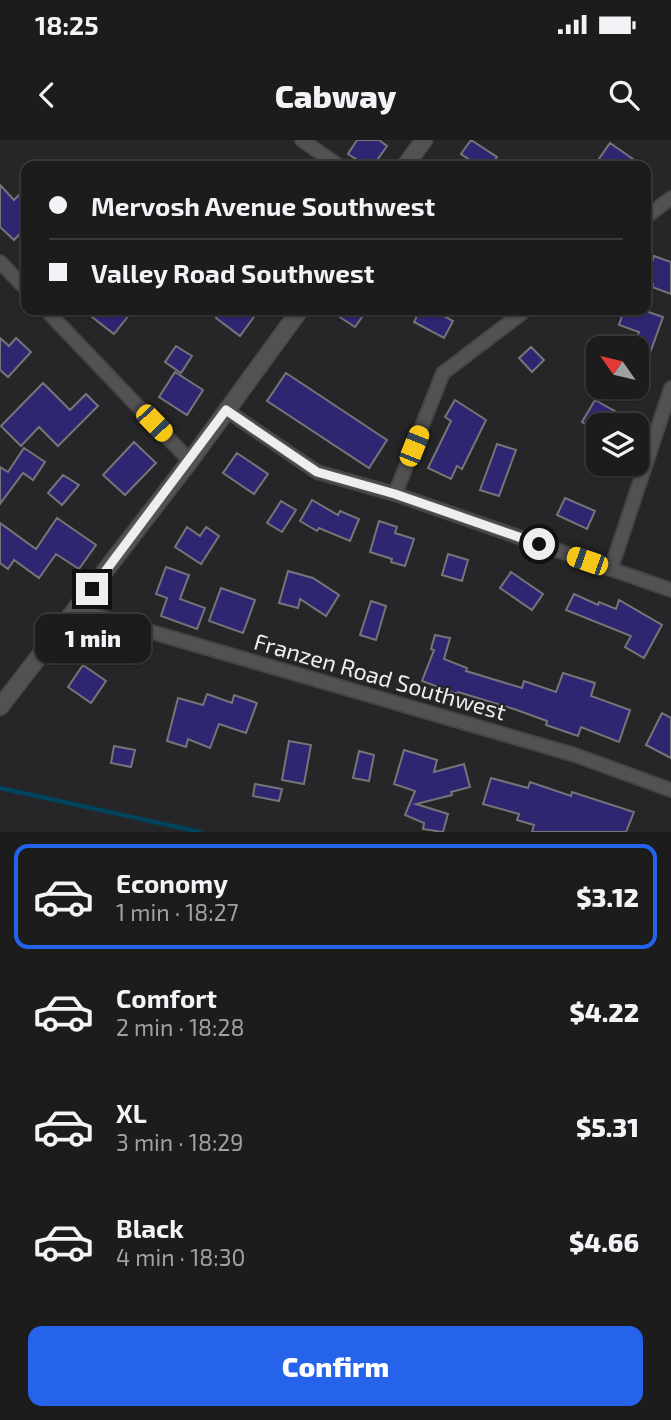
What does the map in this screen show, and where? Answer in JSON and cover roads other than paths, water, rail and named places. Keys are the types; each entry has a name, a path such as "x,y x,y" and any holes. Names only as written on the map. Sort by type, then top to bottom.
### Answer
{"street":[{"path":"302,140 332,161"},
{"path":"409,161 424,140"},
{"path":"651,214 671,198"},
{"path":"0,262 21,284"},
{"path":"51,315 190,461"},
{"path":"0,707 190,461 296,315"},
{"path":"395,494 443,373 519,315"},
{"path":"611,569 671,388"},
{"path":"226,410 317,472 395,494 671,590"},
{"name":"Franzen Road Southwest","path":"76,610 576,755 671,790"}],"waterway":[{"path":"0,788 200,832"}]}
